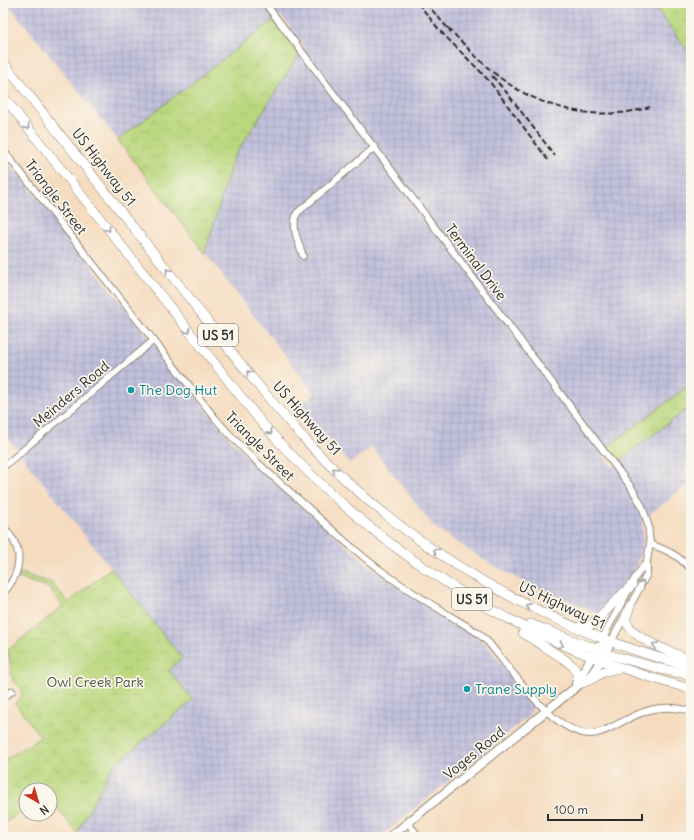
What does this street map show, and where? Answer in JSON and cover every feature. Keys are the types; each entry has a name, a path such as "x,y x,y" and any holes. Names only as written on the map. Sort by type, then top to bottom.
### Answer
{"main road":[{"name":"US Highway 51","path":"3,62 265,394 315,450 352,485 417,538 447,559 521,602 602,639 691,668"},
{"name":"US 51","path":"3,96 261,422 295,459 341,504 385,540 432,574 505,618 556,643 599,658 620,668 691,689"},
{"path":"576,628 587,627 593,623 632,585"},
{"path":"630,606 626,618 629,626 635,633 642,639 654,645 691,660"},
{"path":"496,613 512,626 564,659 574,667 580,680 592,679 605,671 620,668"},
{"path":"505,618 522,621 566,638 598,648 611,642"},
{"path":"599,658 611,655 660,669 691,675"}],"street":[{"name":"Terminal Drive","path":"265,3 631,487 642,506 648,524 650,544 647,561 647,574 611,642"},
{"path":"302,256 294,221 297,213 375,147"},
{"name":"Triangle Street","path":"3,150 215,418 254,460 382,572 419,597 478,633 487,641 546,711 570,728 582,733 590,734 606,730 645,710 671,707 691,711"},
{"name":"Meinders Road","path":"3,467 154,340"},
{"path":"3,526 15,542 18,558 18,567 13,580 3,593"},
{"path":"650,544 671,551 691,568"},
{"name":"Terminal Drive","path":"602,639 647,561"},
{"name":"Voges Road","path":"599,658 598,648 602,639"},
{"name":"Voges Road","path":"390,837 573,689 611,642"},
{"path":"3,698 12,691"},
{"path":"408,823 419,837"}],"shaded area":[{"path":"7,3 652,3 691,55 691,384 601,452 612,467 689,407 691,410 691,490 687,485 642,520 643,544 636,566 626,585 601,614 528,584 487,562 434,527 372,447 350,463 299,406 315,394 205,253 233,159 304,46 281,15 118,140"},
{"path":"3,156 226,434 248,459 366,563 394,584 479,638 486,644 528,696 532,704 532,709 527,717 380,837 80,837 77,833 112,767 193,700 169,670 182,658 3,432"}],"green space":[{"path":"652,3 691,3 691,55"},
{"path":"274,20 300,53 233,159 205,253 118,140"},
{"path":"691,384 691,410 689,407 618,462 607,447"},
{"name":"Owl Creek Park","path":"111,568 182,658 169,670 193,700 112,767 77,833 58,809 58,782 18,782 18,814 3,824 3,761 41,737 15,703 21,698 22,693 20,686 13,682 8,650 63,606 48,587 18,578 20,573 52,583 68,603"}],"railway":[{"path":"418,3 440,31 490,82 548,160"},
{"path":"426,3 451,32"},
{"path":"448,28 478,59 503,80 528,95 544,102 579,112 597,113 633,111 650,107"},
{"path":"492,76 507,93 555,156"}],"place":[{"name":"The Dog Hut","path":"131,390"},
{"name":"Trane Supply","path":"467,689"}]}
